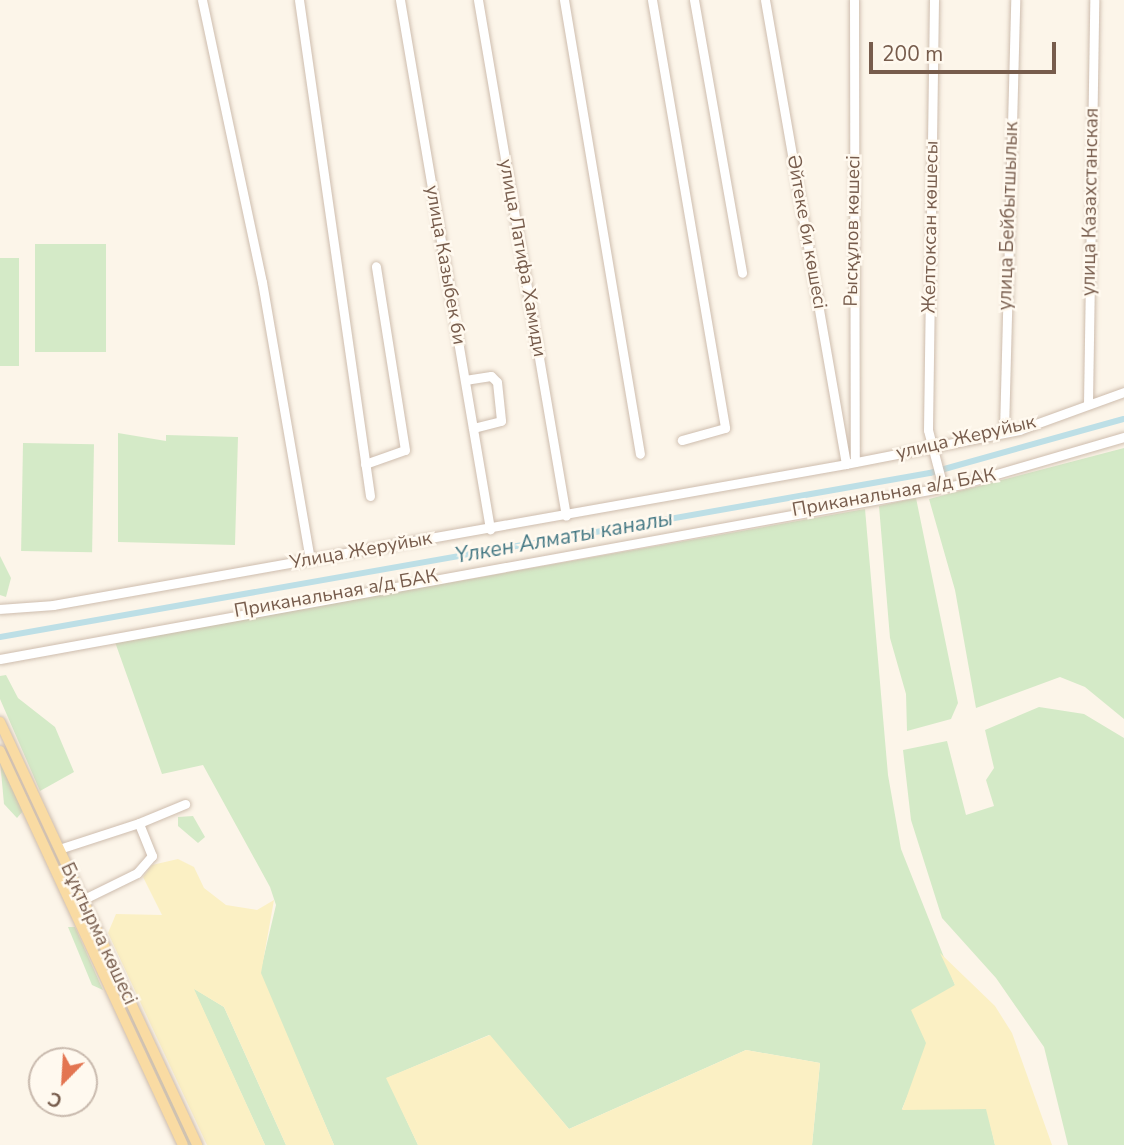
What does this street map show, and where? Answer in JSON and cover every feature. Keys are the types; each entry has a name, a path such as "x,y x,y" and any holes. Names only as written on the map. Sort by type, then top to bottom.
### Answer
{"main road":[{"name":"Бұқтырма көшесі","path":"0,722 31,804 101,955 183,1145"},
{"name":"Бұқтырма көшесі","path":"0,751 59,849 82,900 101,955 197,1145"}],"street":[{"path":"202,0 262,282 310,560"},
{"path":"299,0 370,496"},
{"name":"улица Казыбек би","path":"400,0 490,529"},
{"name":"улица Латифа Хамиди","path":"478,0 566,516"},
{"path":"564,0 640,454"},
{"path":"652,0 725,428 682,440"},
{"path":"694,0 742,273"},
{"name":"Әйтеке би көшесі","path":"765,0 850,463"},
{"name":"Рысқұлов көшесі","path":"850,463 854,0"},
{"name":"Желтоксан көшесы","path":"934,0 928,430 937,449 943,487"},
{"name":"улица Бейбытшылык","path":"1004,431 1015,0"},
{"name":"улица Казахстанская","path":"1088,403 1094,0"},
{"path":"365,464 405,450 376,266"},
{"path":"465,380 491,376 497,382 501,421 473,428"},
{"name":"улица Жеруйык","path":"850,463 937,449 1004,431 1124,392"},
{"name":"Приканальная а/д БАК","path":"0,659 943,487 1124,437"},
{"name":"Улица Жеруйык","path":"0,609 310,560 850,463"},
{"path":"59,849 139,823 185,804"},
{"path":"82,900 121,883 149,861 152,853 139,823"}],"green space":[{"path":"35,244 106,244 106,352 35,352"},
{"path":"0,258 19,258 19,366 0,366"},
{"path":"118,433 166,441 166,435 238,437 235,545 118,542"},
{"path":"23,443 94,444 92,552 21,551"},
{"path":"1124,448 1124,719 1085,687 1060,677 976,708 955,590 929,499"},
{"path":"916,498 958,703 951,719 907,731 906,694 890,638 879,506"},
{"path":"865,509 888,775 901,849 955,985 902,1109 987,1109 995,1145 812,1145 820,1063 746,1050 569,1129 489,1035 387,1078 418,1145 334,1145 260,973 276,905 270,887 203,765 162,774 115,642"},
{"path":"0,556 11,578 6,597 0,595"},
{"path":"6,675 18,698 55,727 74,772 40,791 0,699 0,676"},
{"path":"1039,707 1084,714 1124,738 1124,1145 1068,1145 1044,1047 996,978 942,918 911,820 903,750 947,741 966,815 994,806 986,780 994,768 985,730"},
{"path":"0,760 23,811 17,818 4,804"},
{"path":"33,807 101,950 100,951 98,950"},
{"path":"193,816 205,837 198,843 178,826 178,817"},
{"path":"68,927 75,927 103,990 92,985"},
{"path":"105,959 193,1145 188,1145"},
{"path":"193,988 224,1007 286,1145 265,1145"}],"sand":[{"path":"178,859 194,867 204,888 226,905 257,910 274,900 261,973 334,1145 286,1145 224,1007 194,989 265,1145 207,1145 108,933 116,914 162,915 143,877 152,865"},
{"path":"940,953 995,1006 1012,1033 1052,1145 995,1145 986,1109 902,1110 926,1043 911,1010 955,985"},
{"path":"490,1035 569,1129 746,1050 820,1063 812,1145 418,1145 386,1078"}],"waterway":[{"name":"Үлкен Алматы каналы","path":"0,637 930,473 1124,419"}]}
